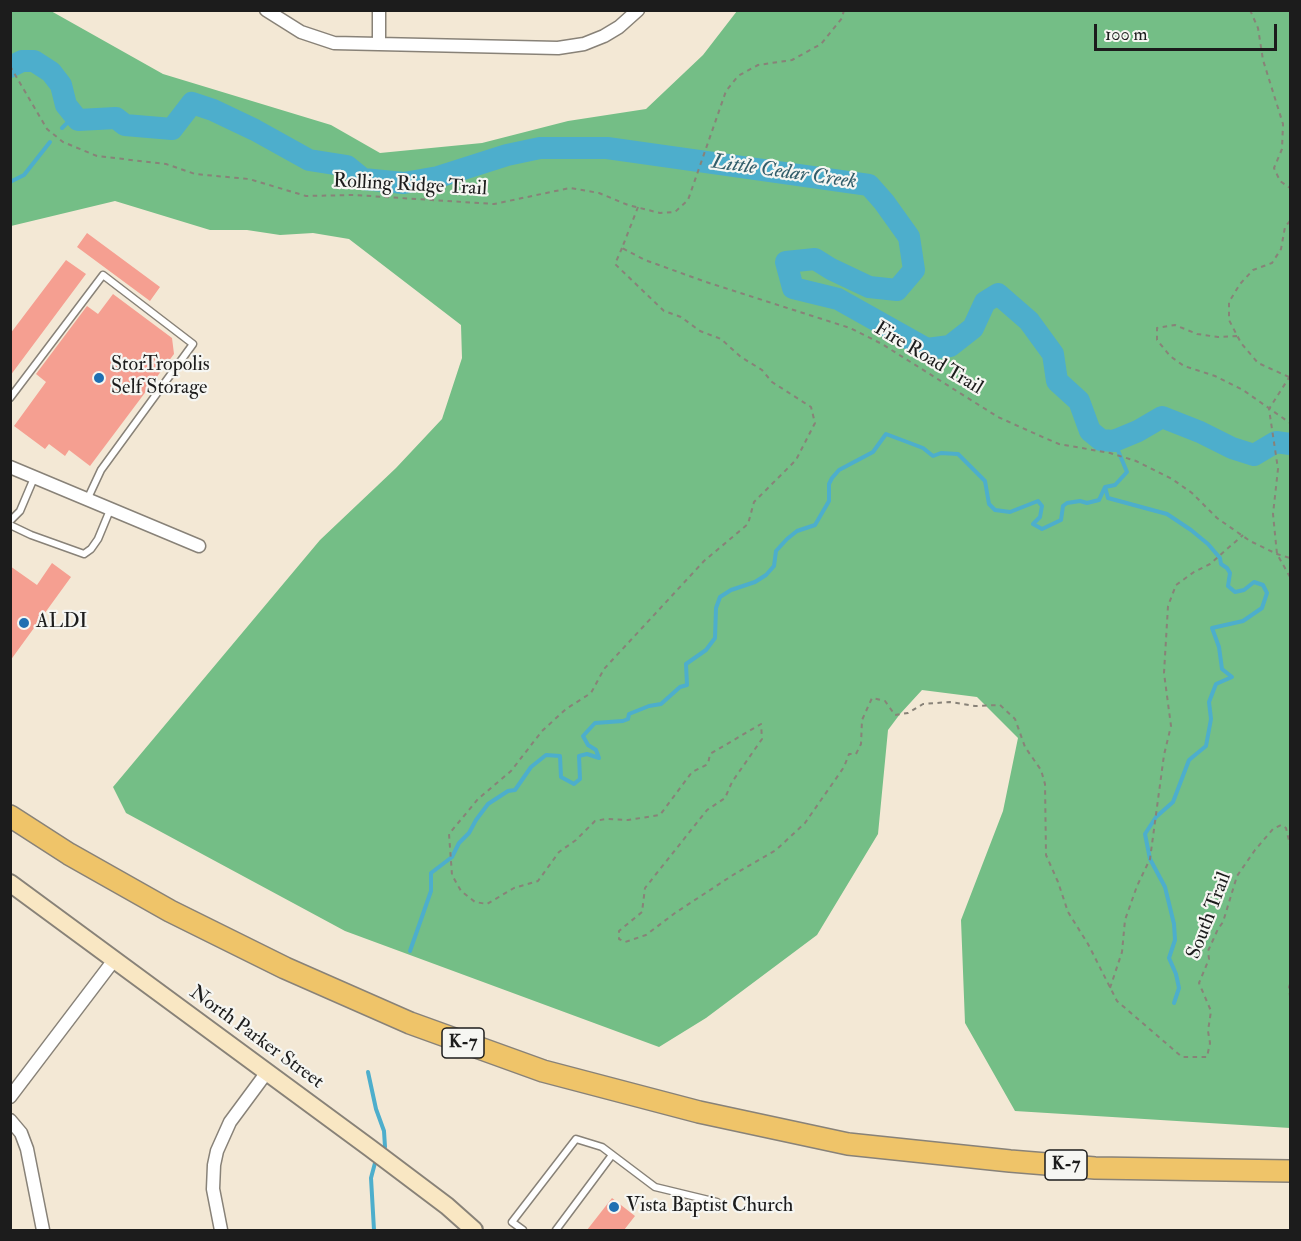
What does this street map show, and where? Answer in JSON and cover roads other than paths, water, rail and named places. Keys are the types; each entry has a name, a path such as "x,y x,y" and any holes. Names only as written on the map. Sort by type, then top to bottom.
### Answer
{"highway":[{"name":"K-7","path":"10,816 69,854 170,911 285,968 410,1023 543,1071 699,1112 848,1144 1095,1168 1290,1171"}],"street":[{"path":"267,10 283,22 319,39 347,45 558,48 584,44 604,36 620,27 638,10"},
{"path":"380,10 380,44"},
{"path":"10,467 199,546"},
{"name":"North Parker Street","path":"10,883 447,1206 474,1230"},
{"path":"10,1097 114,960"},
{"path":"221,1230 213,1189 217,1151 230,1122 267,1072"},
{"path":"10,1120 21,1133 27,1149 43,1230"}],"lane":[{"path":"10,398 103,275 193,344 101,470 87,500"},
{"path":"35,477 20,511 10,523 31,535 84,554 98,539 110,510"},
{"path":"523,1230 512,1222 576,1139 602,1148 655,1187 717,1202"},
{"path":"556,1230 612,1155"}],"waterway":[{"name":"Little Cedar Creek","path":"10,67 22,61 34,61 51,72 61,85 66,105 78,120 116,118 125,125 172,129 192,103 213,110 255,130 309,160 347,166 363,179 404,183 438,177 507,155 540,148 607,148 869,185 909,237 914,270 897,290 869,287 815,259 786,262 793,288 838,299 927,349 950,346 973,328 985,302 998,294 1029,321 1053,354 1057,381 1079,401 1090,431 1101,440 1114,441 1162,417 1232,448 1254,455 1276,442 1290,444"},
{"path":"62,128 68,122 78,120"},
{"path":"10,182 24,175 50,142"},
{"path":"410,951 431,891 431,873 452,857 459,843 469,833 488,804 508,791 515,790 531,767 546,755 560,756 561,777 574,784 580,779 579,756 587,754 599,758 596,750 588,745 583,736 595,723 628,719 629,714 661,704 680,687 687,685 686,664 706,650 715,638 716,608 720,597 766,575 774,566 776,551 787,539 797,531 815,525 829,501 829,484 832,478 839,470 873,452 886,434 923,448 933,456 941,453 958,454 985,481 989,504 995,510 1010,512 1038,501 1042,506 1040,517 1033,524 1042,529 1061,520 1063,506 1067,503 1080,501 1087,503 1099,500 1105,487 1115,485 1127,472 1114,441"},
{"path":"1105,487 1108,498 1167,514 1191,530 1220,558 1221,564 1230,573 1228,586 1235,592 1244,590 1254,582 1263,585 1267,593 1262,608 1243,621 1212,628 1219,647 1222,669 1232,677 1216,684 1209,702 1211,719 1206,746 1189,760 1173,802 1156,817 1145,834 1150,859 1165,887 1174,924 1175,940 1169,958 1179,988 1174,1003"},
{"path":"368,1072 376,1109 384,1131 385,1147"},
{"path":"374,1230 371,1178 375,1163"}],"place":[{"name":"StorTropolis Self Storage","path":"99,378"},
{"name":"ALDI","path":"24,623"},
{"name":"Vista Baptist Church","path":"614,1207"}]}
